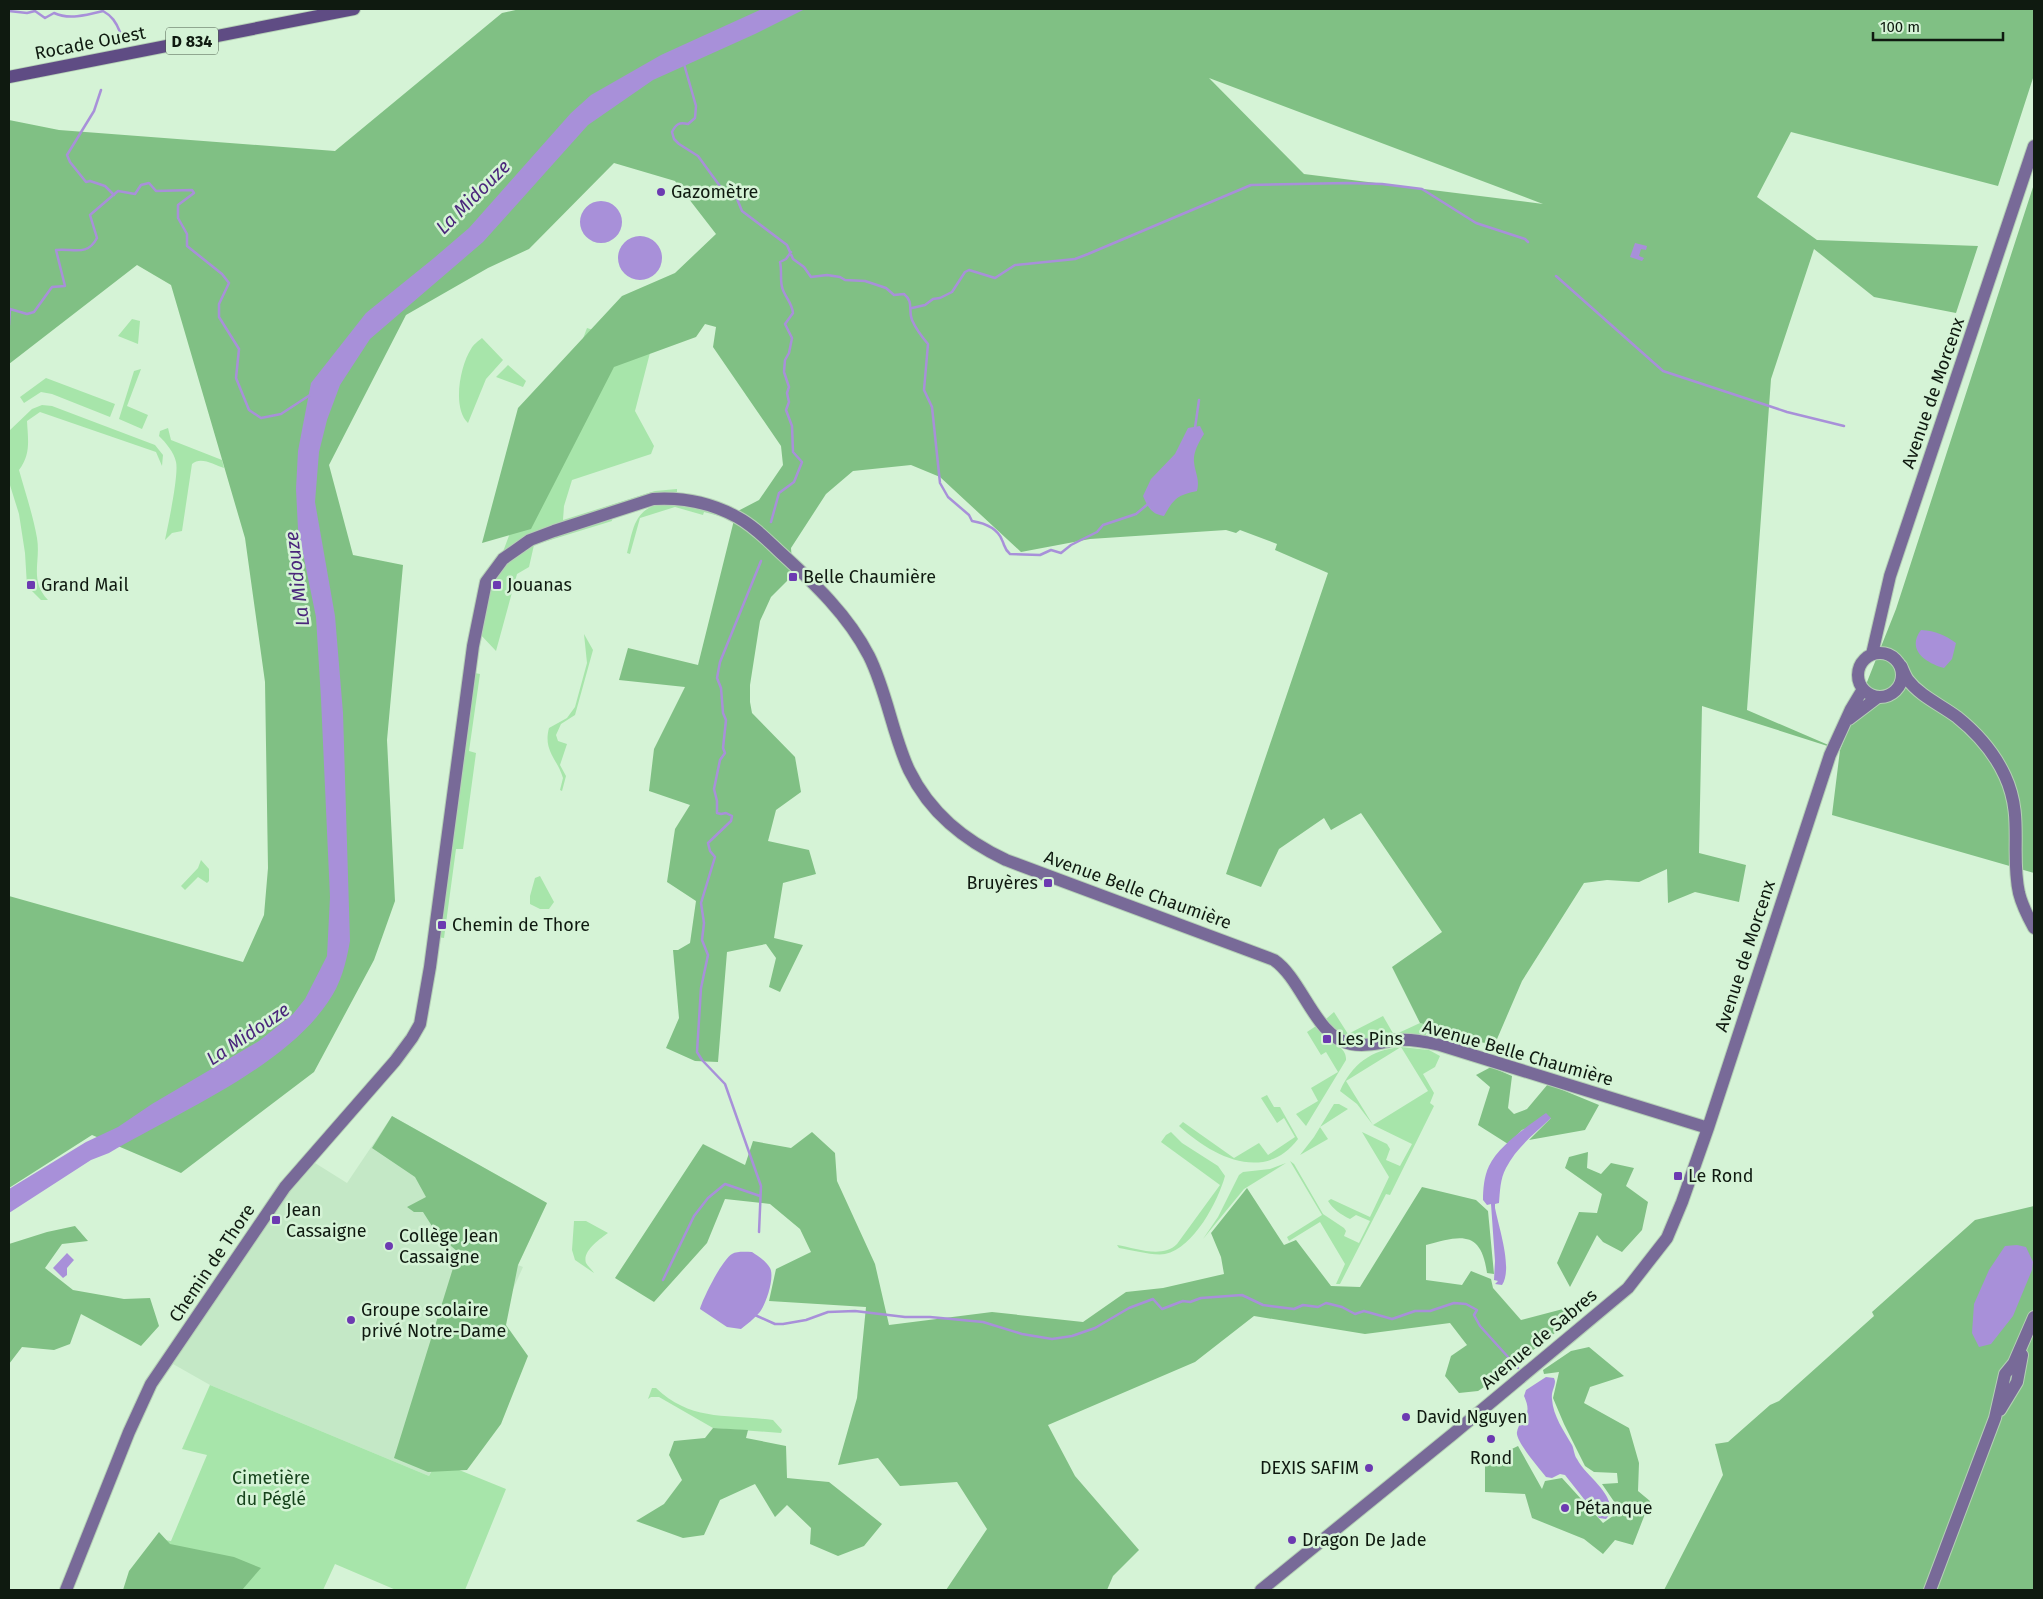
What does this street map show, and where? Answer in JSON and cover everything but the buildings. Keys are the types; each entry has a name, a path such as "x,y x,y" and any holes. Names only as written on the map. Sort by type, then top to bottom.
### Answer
{"main road":[{"name":"Rocade Ouest","path":"9,77 354,9"},
{"path":"9,73 30,73"}],"street":[{"name":"Avenue de Morcenx","path":"1872,654 1890,576 2034,146"},
{"name":"Chemin de Thore","path":"66,1590 129,1432 152,1384 285,1187 395,1062 420,1024 430,967 473,646 486,582 503,559 530,540 654,499 686,500"},
{"name":"Avenue Belle Chaumière","path":"686,500 705,504 739,518 758,532 799,570 844,616 856,632 869,657 886,698 909,769 934,809 950,826 968,840 1006,860 1269,957 1281,964 1292,976 1319,1020 1329,1031 1349,1044 1362,1045 1412,1040 1440,1045 1708,1128"},
{"path":"1882,610 1886,653"},
{"path":"1878,697 1867,693 1863,689 1860,683 1859,669 1866,658 1872,654 1886,653 1897,660 1907,680 1928,698 1957,717 1985,744 2005,776 2013,798 2016,814 2016,862 2019,894 2034,928"},
{"path":"1845,723 1878,697 1894,692 1902,680 1901,666"},
{"name":"Avenue de Morcenx","path":"1667,1238 1708,1128 1830,755 1863,689"},
{"path":"1894,692 1906,692 1928,698"},
{"name":"Avenue de Sabres","path":"1261,1590 1454,1434 1628,1288 1667,1238"},
{"path":"1930,1590 1995,1418 2017,1382 2025,1341 2034,1317"}],"shaded area":[{"path":"762,9 805,9 653,80 588,125 483,242 370,339 340,385 327,420 319,452 315,502 335,616 343,713 350,941 342,973 333,995 309,1026 285,1048 257,1068 197,1105 109,1153 91,1160 9,1213 9,1189 86,1142 118,1127 152,1104 259,1041 293,1014 305,999 327,956 330,897 316,617 298,529 296,489 298,451 311,383 366,313 469,228 571,113 591,95 661,55"},
{"path":"605,201 613,204 619,210 622,222 619,234 613,240 597,243 589,240 583,234 580,218 583,210 589,204"},
{"path":"640,236 652,240 658,246 662,258 658,270 652,276 640,280 628,276 622,270 618,258 622,246 628,240"},
{"path":"1635,243 1647,246 1646,250 1641,249 1639,256 1644,258 1642,261 1630,257"},
{"path":"1200,426 1204,434 1194,455 1198,479 1197,491 1177,498 1164,516 1156,514 1148,507 1143,496 1151,479 1175,454 1188,428"},
{"path":"1921,630 1940,634 1956,643 1952,659 1944,668 1931,663 1920,655 1916,644"},
{"path":"1546,1113 1551,1118 1515,1154 1506,1168 1503,1177 1499,1203 1495,1204 1495,1208 1506,1259 1506,1269 1502,1285 1495,1284 1498,1281 1494,1280 1495,1261 1491,1204 1487,1205 1483,1200 1486,1174 1494,1158 1507,1143"},
{"name":"Groupe scolaire privé Notre-Dame","path":"392,1116 547,1203 518,1265 523,1267 429,1476 210,1385 173,1364 283,1198 315,1163 347,1183"},
{"path":"2017,1245 2026,1247 2033,1262 2032,1270 2013,1316 1991,1344 1979,1347 1972,1333 1974,1304 1989,1270 2005,1246"},
{"path":"736,1252 752,1252 770,1268 771,1284 767,1298 759,1313 741,1329 727,1327 700,1309 713,1280 728,1258"},
{"path":"67,1253 74,1260 67,1268 67,1275 63,1278 53,1268"},
{"path":"1546,1377 1554,1378 1555,1383 1552,1396 1554,1411 1572,1445 1576,1457 1581,1466 1607,1497 1611,1513 1606,1519 1599,1518 1565,1475 1560,1474 1552,1478 1546,1477 1517,1436 1519,1427 1528,1409 1524,1396 1526,1390"}],"green space":[{"path":"520,9 2034,9 2034,75 1998,186 1791,132 1757,197 1817,240 1978,246 1956,313 1874,297 1814,249 1771,379 1747,710 1840,750 1702,706 1699,853 1746,865 1739,902 1695,892 1668,903 1667,869 1639,882 1607,880 1584,883 1522,981 1494,1046 1420,1023 1392,967 1442,932 1361,813 1331,830 1324,818 1279,849 1261,887 1226,874 1328,573 1275,550 1277,544 1240,530 1236,533 1226,530 1090,539 1021,552 940,477 911,465 853,471 826,494 791,548 793,575 771,597 760,621 750,685 752,713 795,757 801,792 776,810 768,841 809,850 816,874 783,883 774,938 803,945 780,992 769,987 776,958 766,944 727,952 718,1062 695,1061 666,1048 679,1018 673,950 678,950 690,943 696,901 667,882 675,829 690,805 649,791 654,749 685,687 619,680 628,648 698,665 736,512 759,500 783,465 781,446 713,347 716,327 705,324 696,337 614,367 531,529 482,543 518,408 622,296 675,273 716,234 675,181 614,163 529,249 488,268 406,315 329,465 353,555 403,565 387,740 395,901 374,960 314,1072 181,1173 92,1135 9,1188 9,896 243,962 264,915 268,868 265,682 245,538 171,285 137,265 9,364 9,120 59,130 335,151 502,13","holes":["1209,78 1543,204 1304,174"]},
{"path":"2034,184 2034,873 1832,815 1840,750 1896,609"},
{"path":"132,319 140,321 138,344 118,336"},
{"path":"587,328 651,349 635,411 654,446 651,454 572,480 564,506 563,520 655,491 677,489 677,493 656,495 501,557"},
{"path":"482,338 503,360 486,379 468,423 460,408 459,387 467,356 474,345"},
{"path":"508,365 526,381 523,387 496,377"},
{"path":"141,369 127,406 148,415 142,429 119,419 134,371"},
{"path":"46,378 115,404 110,417 52,394 41,392 24,403 20,397"},
{"path":"42,405 52,406 155,445 163,455 162,466 156,452 40,412 27,421 27,452 19,470 37,538 37,578 42,593 48,600 41,600 27,586 25,553 19,514 9,482 9,431 32,409"},
{"path":"168,428 171,440 222,460 224,468 203,461 192,464 182,531 172,533 165,540 177,468 173,455 159,436 160,431"},
{"path":"658,504 694,507 711,511 727,518 704,512 703,515 675,507 640,518 630,554 627,553 635,523 643,512"},
{"path":"611,517 612,521 534,545 529,567 517,574 496,651 479,633 491,587 502,566 534,543"},
{"path":"584,634 593,650 575,715 561,724 556,735 558,741 567,744 560,765 566,776 562,791 560,790 563,778 549,749 549,728 567,718 575,707 587,663"},
{"path":"475,673 480,674 469,751 476,753 463,849 456,849 444,938 437,937"},
{"path":"201,860 209,869 209,881 207,883 198,877 185,890 181,886 198,868"},
{"path":"540,876 554,902 549,909 540,909 530,904 530,896 535,878"},
{"path":"1334,1012 1348,1034 1383,1016 1394,1035 1420,1023 1429,1026 1425,1037 1354,1039 1335,1030 1326,1019"},
{"path":"1316,1026 1324,1036 1342,1049 1346,1060 1306,1126 1296,1114 1318,1101 1311,1088 1338,1072 1326,1052 1321,1055 1307,1032"},
{"path":"1401,1047 1429,1050 1440,1056 1435,1067 1423,1074 1434,1093 1430,1103 1434,1106 1390,1195 1386,1194 1340,1284 1336,1284 1345,1264 1320,1222 1289,1241 1287,1237 1322,1215 1290,1161 1294,1164 1323,1214 1344,1228 1346,1231 1344,1236 1359,1243 1370,1221 1356,1215 1350,1219 1338,1212 1328,1201 1331,1199 1370,1217 1389,1177 1362,1132 1387,1144 1390,1149 1386,1160 1400,1166 1412,1144 1373,1125 1428,1091"},
{"path":"1401,1047 1346,1081 1373,1125 1357,1104 1340,1091 1350,1073 1364,1060 1380,1051"},
{"path":"1491,1067 1512,1076 1508,1108 1514,1114 1527,1109 1548,1084 1599,1105 1585,1130 1529,1140 1551,1118 1522,1130 1508,1144 1478,1125 1490,1087 1476,1075"},
{"path":"1267,1095 1274,1107 1280,1107 1298,1139 1284,1153 1270,1160 1254,1163 1238,1161 1207,1147 1179,1126 1183,1122 1234,1158 1259,1143 1268,1155 1295,1137 1284,1118 1277,1123 1261,1098"},
{"path":"1334,1104 1339,1104 1348,1109 1320,1127"},
{"path":"392,1116 547,1203 518,1265 506,1325 528,1356 501,1424 467,1470 428,1472 394,1458 458,1252 437,1234 423,1212 414,1212 407,1207 426,1197 415,1177 372,1148"},
{"path":"1320,1127 1328,1139 1300,1155 1314,1137"},
{"path":"812,1132 835,1153 837,1181 875,1264 889,1325 992,1312 1083,1322 1126,1292 1163,1288 1224,1274 1221,1257 1211,1233 1247,1188 1284,1245 1296,1240 1331,1286 1360,1287 1422,1187 1476,1200 1488,1211 1494,1274 1487,1273 1480,1249 1474,1242 1459,1238 1426,1245 1426,1280 1462,1285 1471,1271 1491,1279 1493,1288 1521,1320 1563,1309 1579,1314 1495,1380 1478,1391 1459,1393 1445,1376 1451,1356 1467,1345 1450,1323 1365,1334 1254,1316 1195,1362 1048,1425 1075,1476 1139,1550 1113,1576 1107,1590 946,1590 987,1529 957,1482 900,1486 878,1458 838,1465 857,1398 866,1307 769,1301 776,1269 811,1252 800,1229 770,1204 725,1199 707,1243 654,1302 615,1278 703,1144 745,1165 753,1141 791,1148"},
{"path":"1171,1132 1182,1143 1218,1166 1225,1176 1217,1198 1195,1233 1176,1250 1165,1254 1149,1254 1119,1248 1117,1245 1156,1252 1171,1248 1177,1244 1220,1185 1161,1142"},
{"path":"1588,1152 1587,1168 1601,1174 1611,1163 1634,1168 1626,1186 1648,1202 1642,1230 1622,1252 1603,1242 1597,1235 1570,1287 1557,1263 1579,1212 1597,1213 1602,1194 1565,1168 1569,1157"},
{"path":"1286,1163 1244,1189 1203,1239 1218,1217 1239,1175 1243,1172 1270,1169"},
{"path":"2034,1206 2034,1590 1664,1590 1723,1475 1715,1444 1728,1442 1770,1405 1779,1401 1874,1316 1872,1312 1975,1220"},
{"path":"574,1221 586,1221 608,1233 589,1250 585,1259 594,1273 575,1260 572,1250"},
{"path":"75,1226 88,1241 62,1244 45,1268 73,1290 124,1299 150,1298 159,1326 141,1346 81,1314 70,1344 54,1350 22,1347 9,1364 9,1244 47,1232"},
{"path":"1589,1347 1624,1376 1590,1387 1584,1403 1629,1428 1639,1463 1638,1491 1650,1501 1633,1545 1615,1540 1603,1554 1584,1539 1532,1518 1525,1494 1485,1492 1485,1456 1497,1456 1518,1446 1542,1489 1545,1481 1562,1478 1603,1523 1613,1516 1615,1503 1602,1484 1618,1483 1617,1473 1594,1472 1585,1466 1553,1398 1559,1372 1544,1374 1543,1370 1571,1351"},
{"name":"Cimetière du Péglé","path":"210,1385 429,1476 437,1461 506,1489 465,1590 396,1590 335,1564 323,1590 214,1590 159,1539 171,1541 207,1455 182,1449"},
{"path":"652,1388 656,1388 669,1399 697,1411 726,1416 773,1420 782,1430 781,1433 713,1428 659,1397 648,1399"},
{"path":"713,1428 748,1430 746,1438 786,1446 787,1478 829,1482 882,1524 864,1546 838,1556 810,1544 811,1528 787,1505 775,1517 755,1484 720,1500 704,1535 683,1538 636,1521 664,1504 682,1480 669,1455 674,1441 705,1438"},
{"path":"159,1532 170,1544 234,1557 261,1568 242,1590 123,1590 129,1571"}],"waterway":[{"path":"9,11 27,13 35,11 45,18 54,13 72,16 103,11 111,17 120,32 117,41"},
{"path":"684,64 696,106 695,118 688,124 676,125 672,132 674,139 698,156 722,189 735,194 742,211 787,245 793,259 804,267 811,277 827,275 840,277 845,280 865,281 886,288 894,295 904,294 909,300 912,320 928,344 924,390 932,407 940,483 948,497 969,515 972,521 985,524 997,532 1010,554 1040,555 1051,550 1061,553 1071,545 1097,532 1103,525 1136,514 1148,504"},
{"path":"101,90 94,111 67,155 70,162 86,182 90,181 105,186 114,195"},
{"path":"9,325 10,309 27,314 34,312 52,287 65,286 56,250 84,250 89,248 97,238 90,215 118,191 135,194 141,185 149,183 156,191 192,190 194,193 178,205 178,218 187,234 187,246 222,274 229,283 219,304 219,317 239,349 236,378 249,410 261,418 281,414 310,395"},
{"path":"912,308 925,305 933,299 952,292 965,272 969,270 995,278 1015,265 1075,259 1251,185 1347,183 1382,184 1422,189 1476,223 1525,239 1528,242"},
{"path":"771,522 779,493 794,482 802,462 793,452 792,426 786,410 789,402 787,393 789,387 784,372 785,360 789,353 792,338 785,324 793,313 782,287 780,262 786,259 791,252"},
{"path":"1556,276 1663,371 1787,412 1844,426"},
{"path":"1195,428 1199,400"},
{"path":"759,1232 761,1186 725,1084 702,1060 697,1052 701,988 708,955 702,940 704,923 701,903 715,857 710,851 708,843 731,821 732,816 726,813 717,813 714,789 720,760 725,753 723,748 726,720 723,713 721,688 717,678 720,662 761,561"},
{"path":"663,1280 694,1216 708,1198 725,1184 760,1196"},
{"path":"755,1315 775,1324 806,1320 828,1312 855,1311 905,1317 930,1317 983,1322 1022,1334 1052,1339 1072,1336 1095,1328 1129,1308 1153,1299 1162,1309 1183,1301 1190,1302 1201,1298 1242,1295 1263,1305 1294,1309 1303,1305 1318,1307 1326,1303 1342,1307 1355,1314 1364,1311 1392,1319 1415,1311 1430,1311 1454,1303 1466,1304 1477,1310 1474,1315 1480,1326 1518,1368"}],"place":[{"name":"Gazomètre","path":"661,192"},
{"name":"Belle Chaumière","path":"793,577"},
{"name":"Grand Mail","path":"31,585"},
{"name":"Jouanas","path":"497,585"},
{"name":"Bruyères","path":"1048,883"},
{"name":"Chemin de Thore","path":"442,925"},
{"name":"Les Pins","path":"1327,1039"},
{"name":"Le Rond","path":"1678,1176"},
{"name":"Jean Cassaigne","path":"276,1220"},
{"name":"Collège Jean Cassaigne","path":"389,1246"},
{"name":"Groupe scolaire privé Notre-Dame","path":"351,1320"},
{"name":"David Nguyen","path":"1406,1417"},
{"name":"Rond","path":"1491,1439"},
{"name":"DEXIS SAFIM","path":"1369,1468"},
{"name":"Pétanque","path":"1565,1508"},
{"name":"Dragon De Jade","path":"1292,1540"}],"water label":[{"name":"La Midouze","path":"473,197"},
{"name":"La Midouze","path":"297,579"},
{"name":"La Midouze","path":"248,1034"}]}
